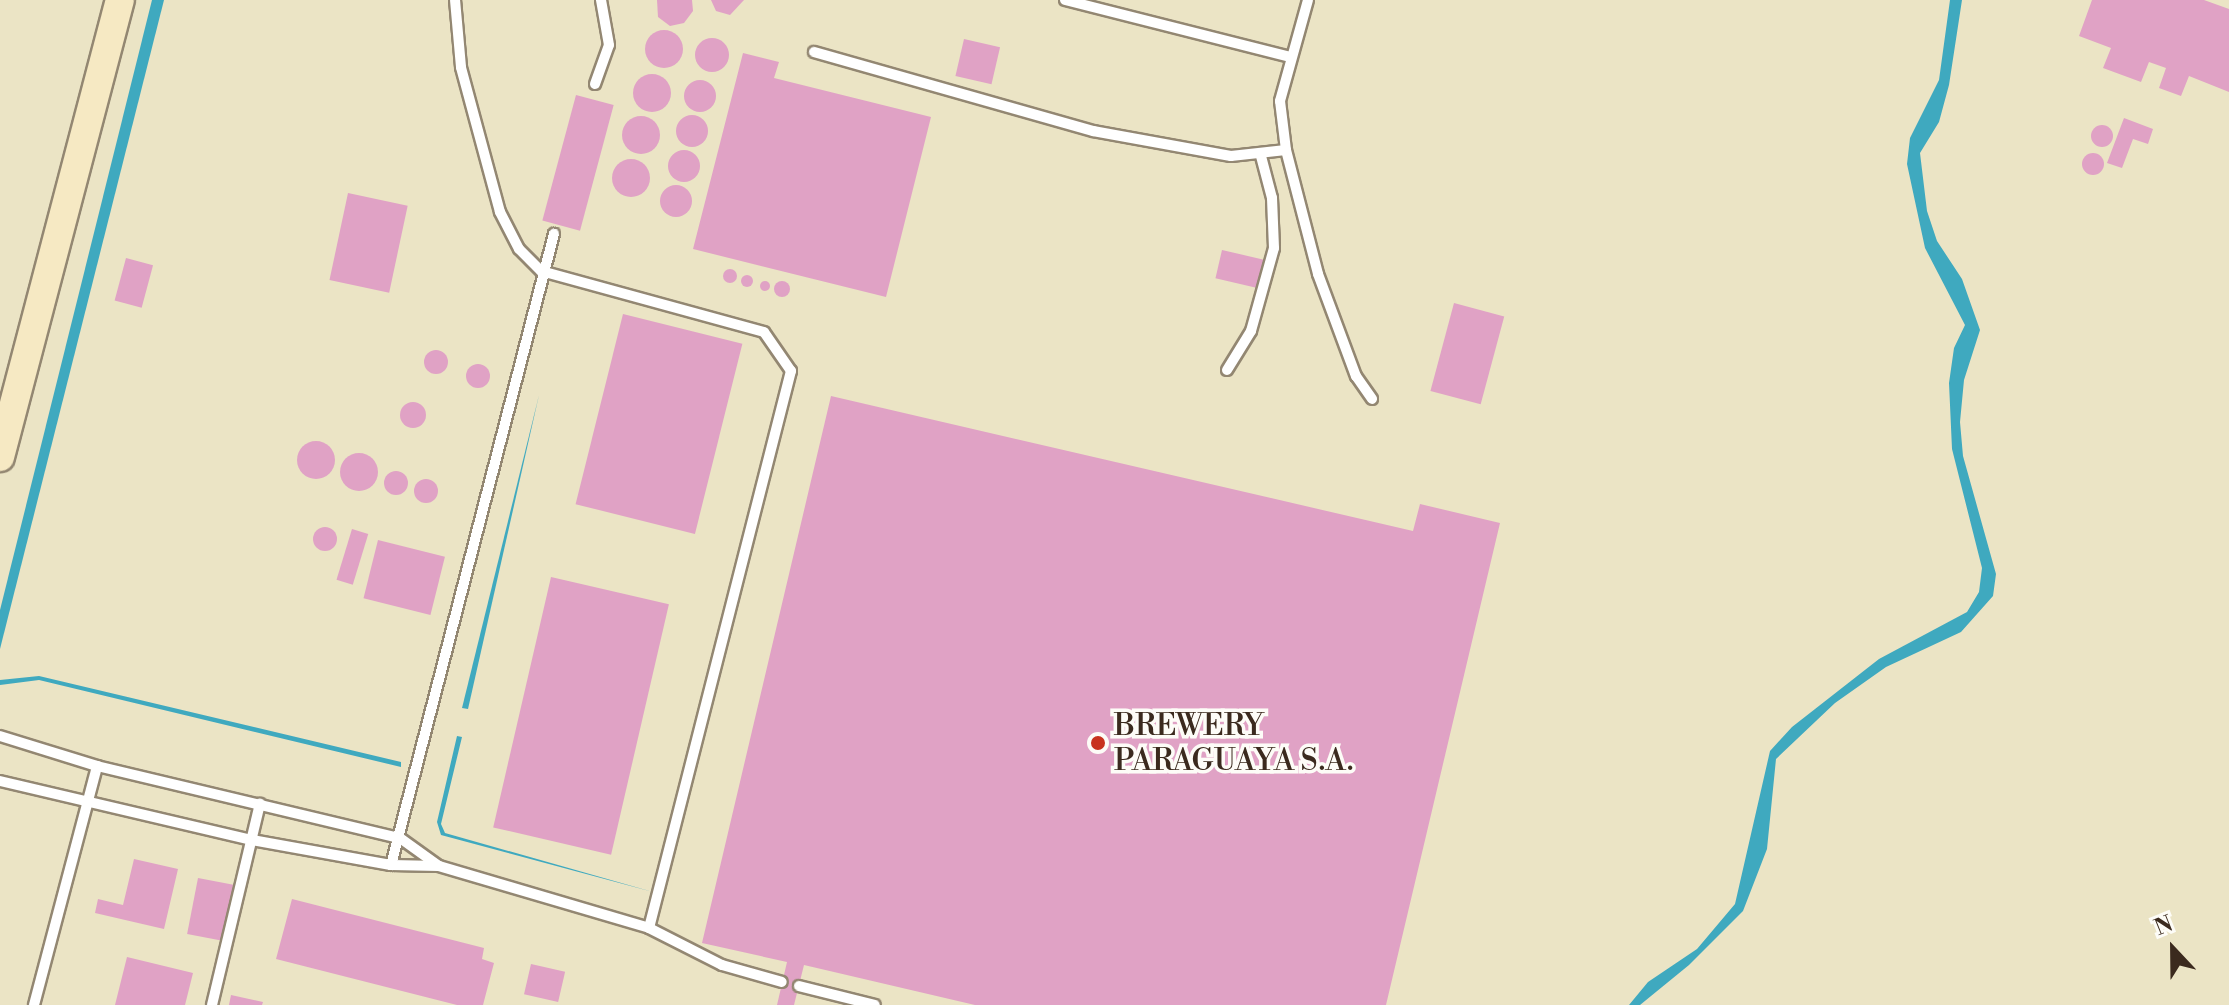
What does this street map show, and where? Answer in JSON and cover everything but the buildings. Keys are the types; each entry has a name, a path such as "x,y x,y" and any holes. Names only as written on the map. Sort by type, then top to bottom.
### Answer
{"main road":[{"path":"0,457 120,0"}],"lane":[{"path":"455,0 461,67 500,212 519,249 541,271 764,332 780,347 791,371 649,928"},
{"path":"595,84 609,45 601,0"},
{"path":"1065,0 1290,57"},
{"path":"1308,0 1305,26 1290,57 1280,101 1286,150 1318,274 1356,376 1372,399"},
{"path":"814,52 1093,131 1231,156 1261,156 1286,150"},
{"path":"1227,370 1251,331 1274,248 1272,198 1261,156"},
{"path":"391,865 541,271 554,234"},
{"path":"0,736 97,766 400,838 439,866"},
{"path":"34,1005 97,766"},
{"path":"0,781 86,805 252,840 391,865 439,866 649,928 722,965 782,982"},
{"path":"212,1005 260,804"},
{"path":"799,986 875,1005"}],"water":[{"path":"152,0 164,0 0,649 0,610"},
{"path":"1950,0 1962,0 1949,85 1939,122 1920,153 1927,211 1937,241 1962,279 1980,330 1964,380 1960,422 1963,456 1996,574 1993,596 1961,632 1886,667 1835,703 1776,759 1767,849 1743,911 1689,965 1640,1005 1629,1005 1648,982 1697,949 1735,904 1770,751 1792,727 1879,659 1967,612 1979,592 1982,568 1952,449 1949,383 1954,348 1965,325 1925,248 1907,164 1910,138 1939,80"},
{"path":"539,395 468,709 462,708"},
{"path":"39,676 401,762 401,767 39,680 0,685 0,680"},
{"path":"457,736 462,737 441,824 445,833 653,892 441,835 437,822"}],"place":[{"name":"BREWERY PARAGUAYA S.A.","path":"1098,743"}]}
